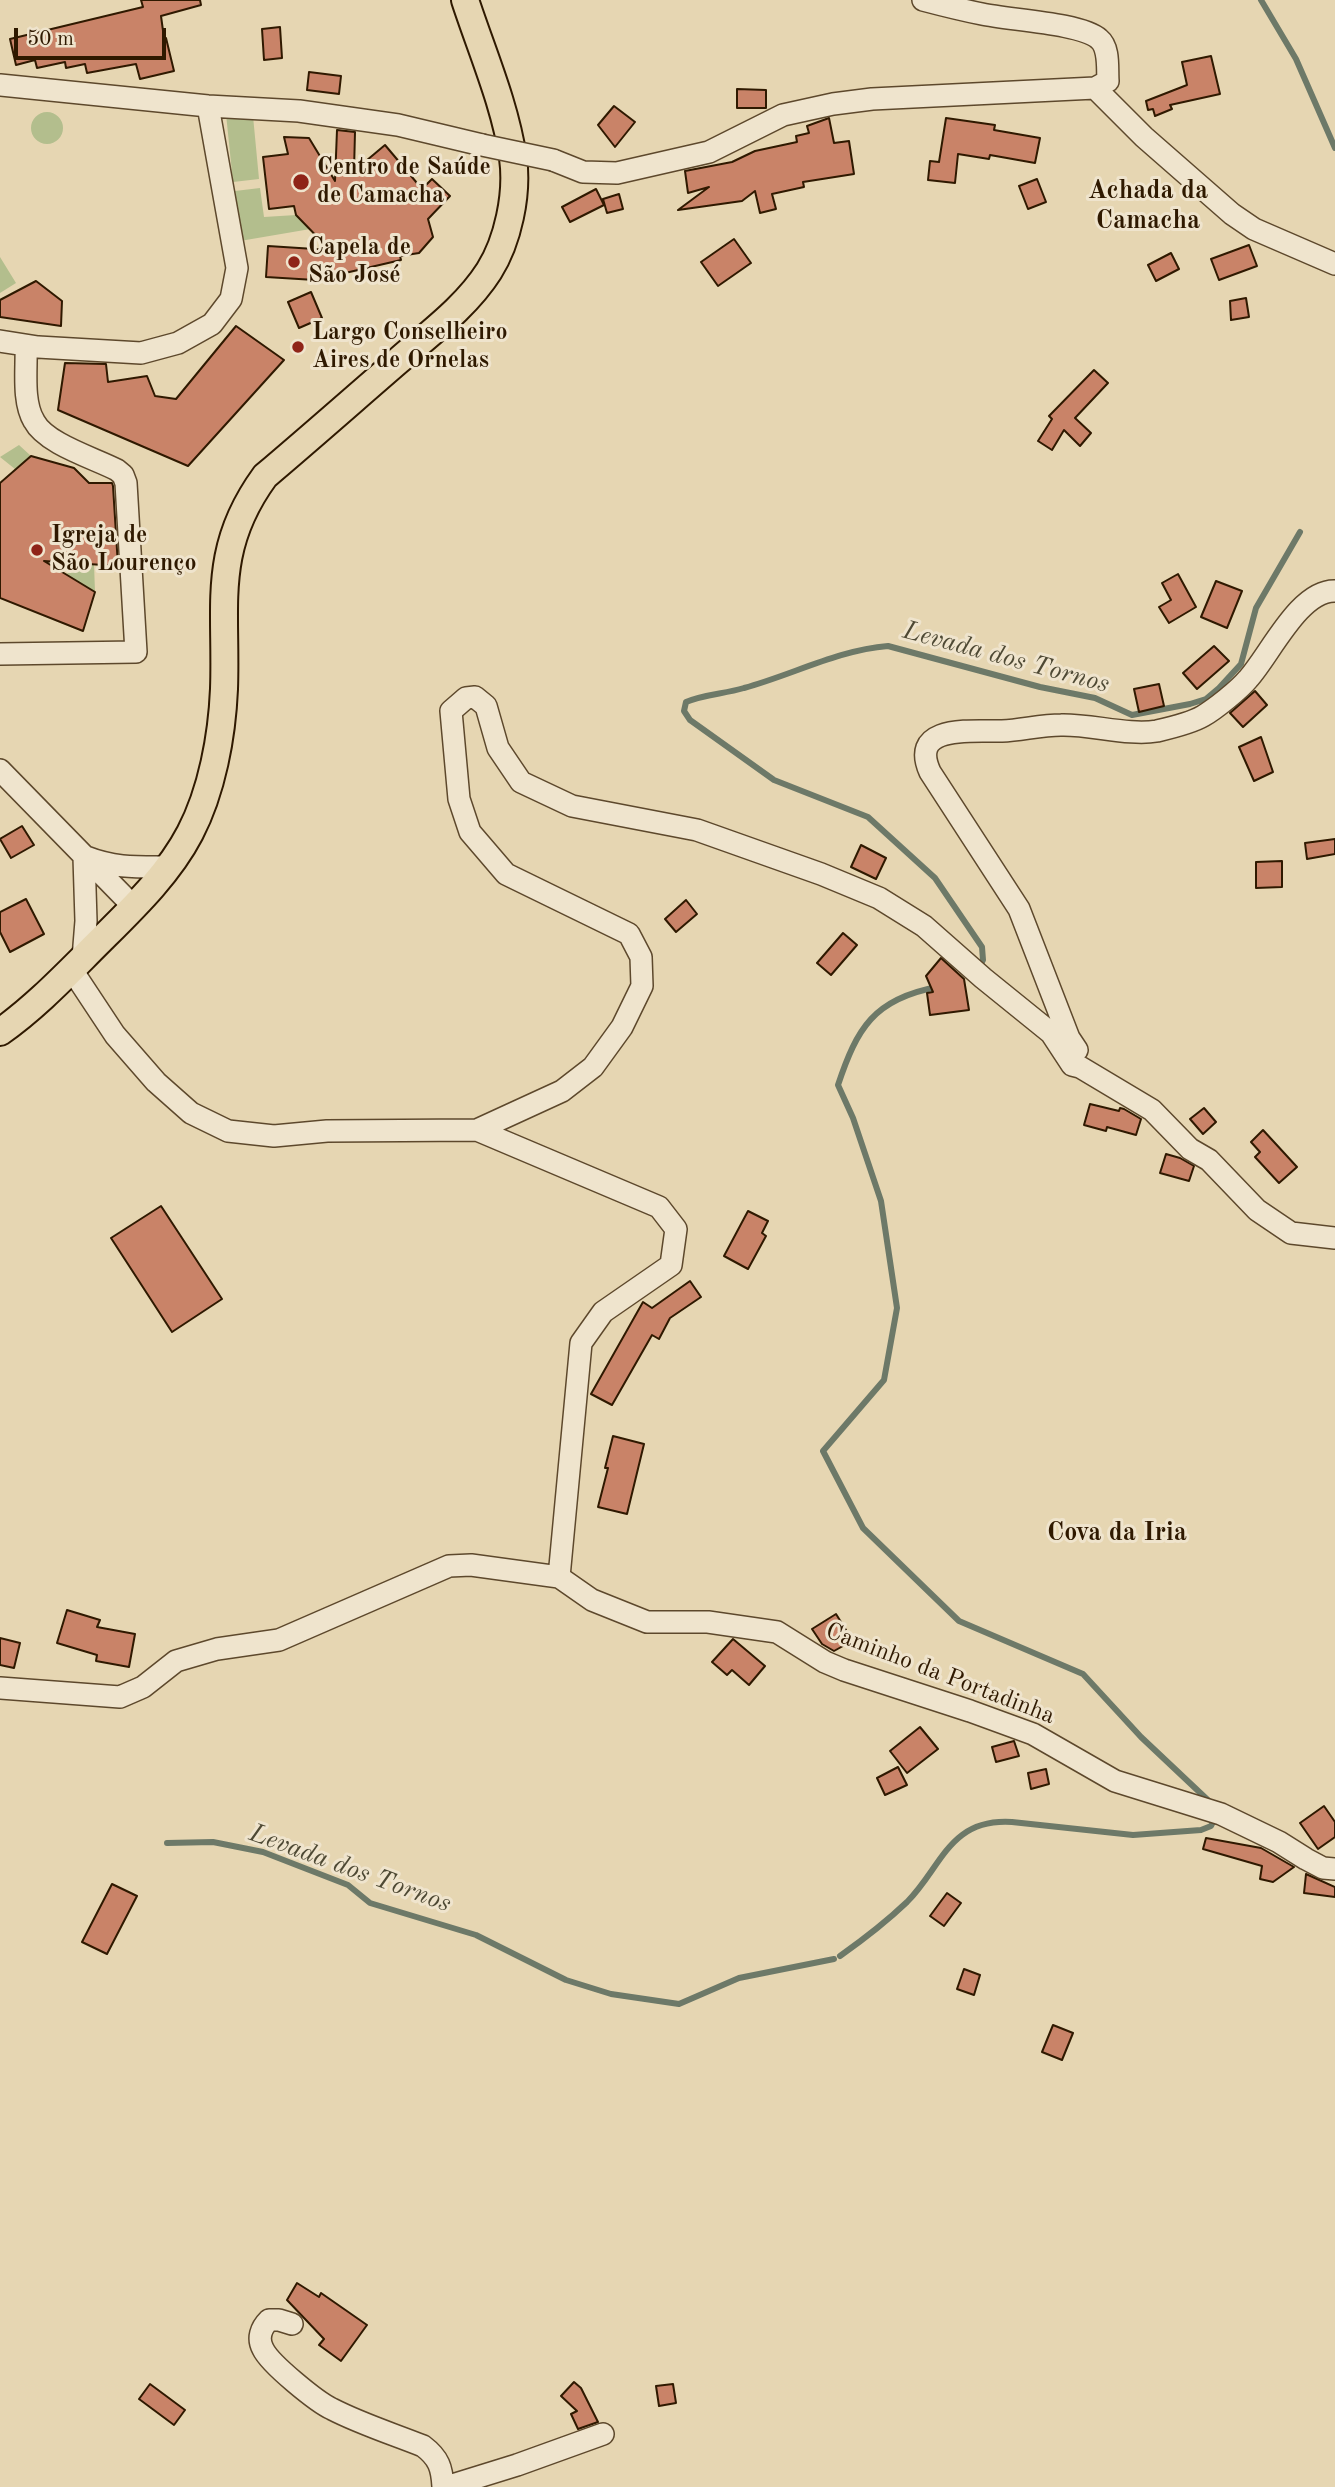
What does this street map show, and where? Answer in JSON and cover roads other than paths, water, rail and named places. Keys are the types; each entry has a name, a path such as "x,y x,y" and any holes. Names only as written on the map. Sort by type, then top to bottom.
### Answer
{"main road":[{"path":"0,1032 77,964 134,907 191,832 209,782 219,741 224,691 225,569 236,524 245,507 265,476 455,311 488,272 497,256 512,203 513,159 495,89 465,0"}],"street":[{"path":"0,85 208,106 322,114 398,125 553,160 583,172 617,173 709,152 783,115 833,104 872,99 1095,88 1108,81 1105,47 1100,40 1087,32 1071,27 982,15 923,0"},
{"path":"1095,88 1144,137 1232,214 1254,229 1335,264"},
{"path":"0,341 141,353 178,344 212,324 232,299 237,268 208,106"},
{"path":"0,654 136,652 126,483 117,470 55,442 44,434 33,420 28,400 26,345"},
{"path":"1080,1067 1081,1056 1069,1038 1019,909 930,772 925,762 926,752 933,740 945,732 1003,731 1062,724 1155,731 1202,717 1247,681 1298,610 1317,595 1327,590 1335,591"},
{"path":"477,1130 562,1091 593,1067 622,1027 642,986 641,957 629,934 506,874 470,832 459,799 451,711 466,698 475,697 486,706 498,748 521,782 572,806 696,830 821,874 878,898 924,926 983,978 1051,1032 1072,1065 1080,1067 1152,1110 1190,1149 1209,1160 1257,1210 1291,1233 1335,1238"},
{"path":"0,770 134,907"},
{"path":"84,857 106,865 122,867 167,867"},
{"path":"0,1688 120,1697 144,1686 176,1661 217,1649 279,1640 449,1566 471,1565 559,1577 581,1343 603,1312 671,1265 676,1229 659,1207 477,1130 327,1131 274,1136 228,1131 191,1113 156,1082 115,1035 77,964 86,921 84,857"},
{"name":"Caminho da Portadinha","path":"559,1577 592,1600 647,1622 708,1622 777,1632 825,1662 1033,1734 1115,1781 1221,1814 1279,1842 1323,1868 1335,1869"},
{"path":"292,2324 269,2320 261,2328 263,2350 275,2363 298,2385 331,2409 435,2455 442,2468 445,2487 603,2434"}],"waterway":[{"name":"Levada dos Tornos","path":"1261,0 1296,59 1335,148"},
{"name":"Levada dos Tornos","path":"980,966 983,960 982,947 935,878 868,817 774,780 690,720 684,711 686,702 762,683 851,652 888,646 1040,687 1095,698 1132,715 1190,704 1206,699 1241,664 1256,608 1300,532"},
{"name":"Levada dos Tornos","path":"937,987 898,999 871,1019 853,1047 838,1085 853,1118 881,1201 897,1308 884,1380 823,1451 863,1528 959,1621 1083,1674 1141,1737 1211,1803"},
{"name":"Levada dos Tornos","path":"840,1956 907,1902 949,1847 960,1836 974,1828 991,1823 1012,1822 1133,1835 1201,1830 1211,1826 1214,1820"},
{"name":"Levada dos Tornos","path":"167,1843 213,1842 263,1852 348,1885 370,1903 476,1935 566,1980 611,1994 679,2004 739,1978 834,1959"}],"place":[{"name":"Centro de Saúde de Camacha","path":"301,182"},
{"name":"Capela de São José","path":"294,262"},
{"name":"Largo Conselheiro Aires de Ornelas","path":"298,347"},
{"name":"Igreja de São Lourenço","path":"37,550"}],"district":[{"name":"Achada da Camacha","path":"1148,206"},
{"name":"Cova da Iria","path":"1117,1533"}]}
